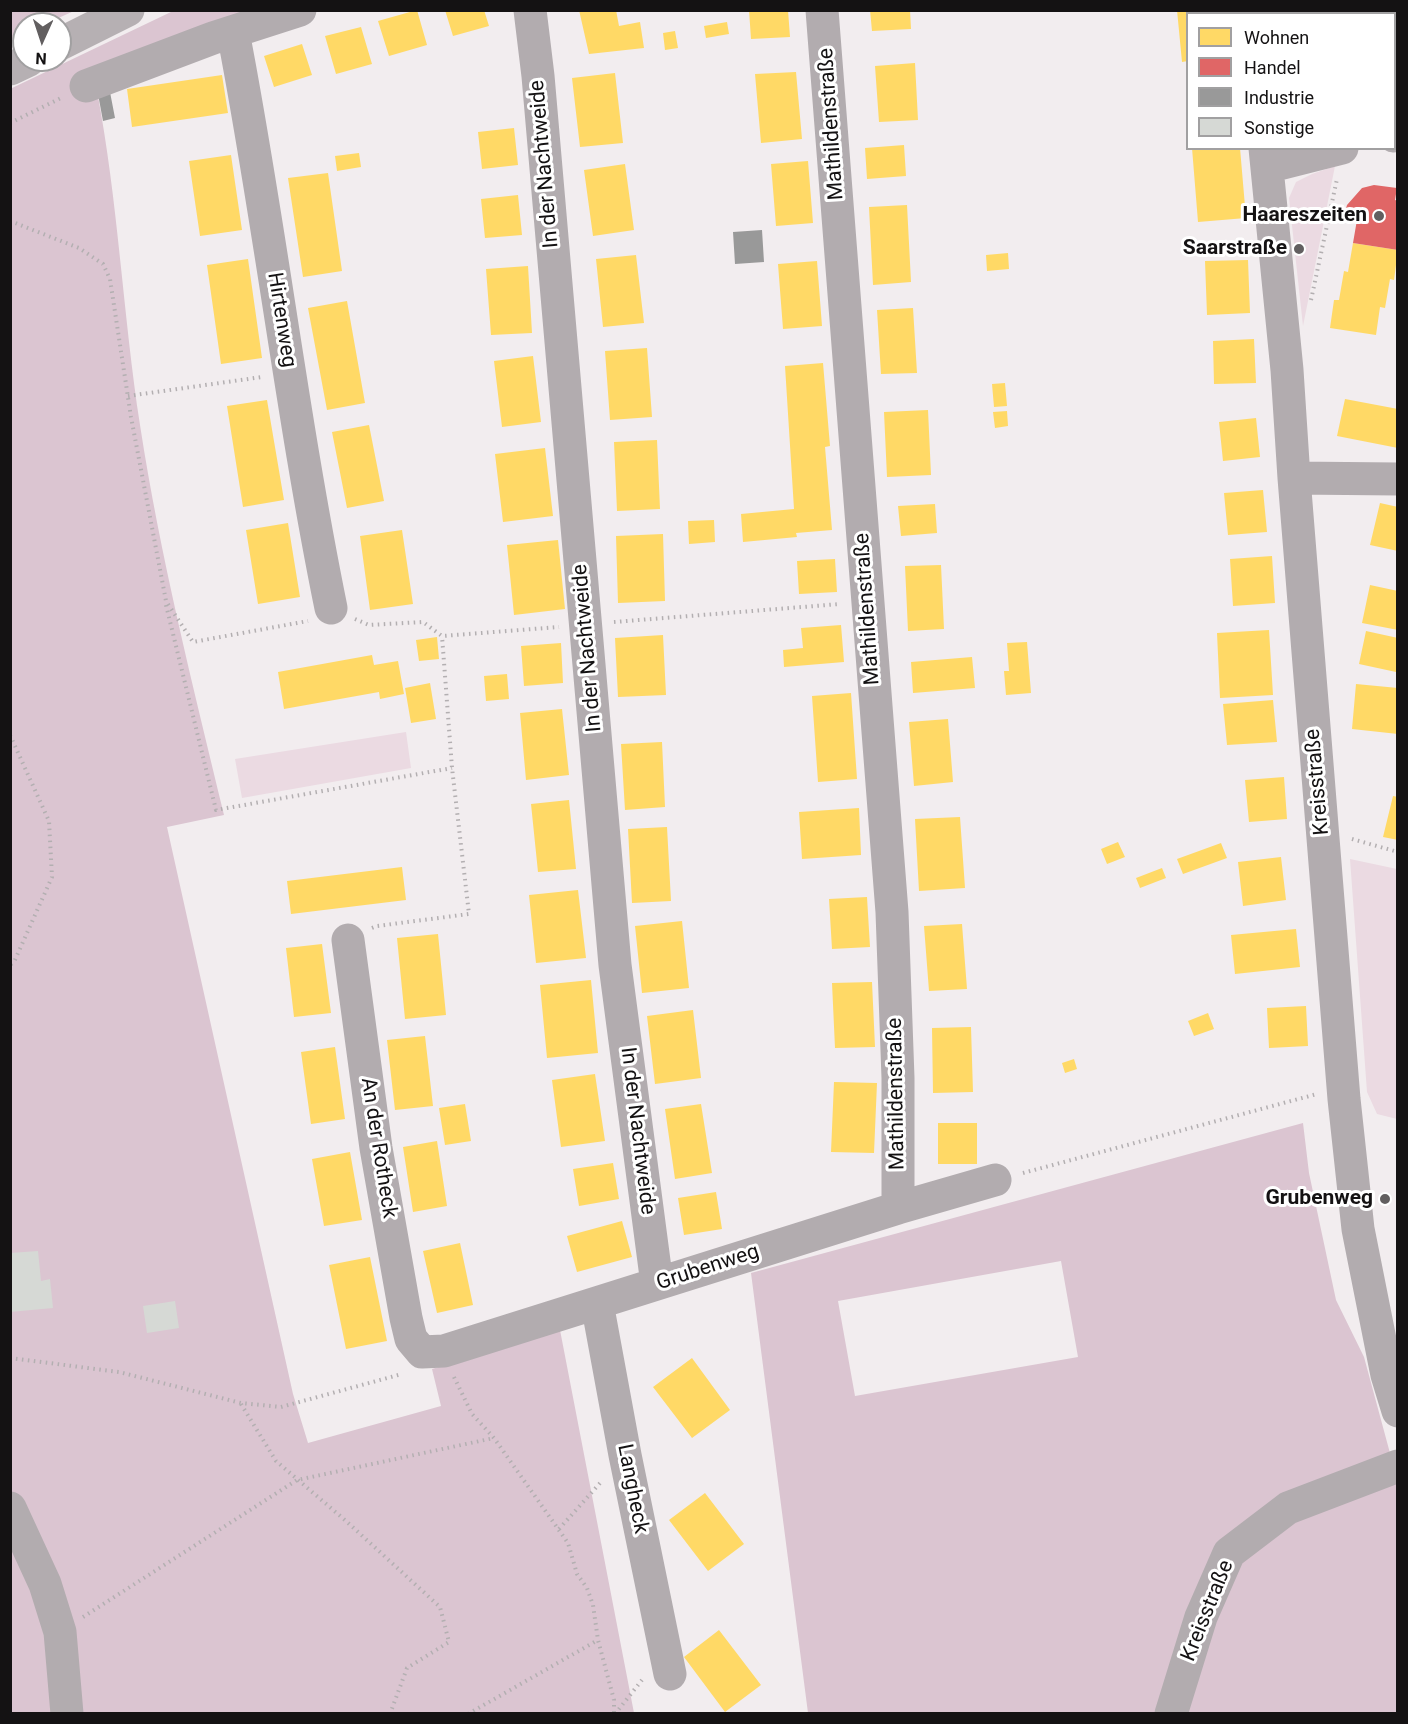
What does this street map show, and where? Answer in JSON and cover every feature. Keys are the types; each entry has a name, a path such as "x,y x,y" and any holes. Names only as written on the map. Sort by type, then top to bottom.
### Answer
{"main road":[{"path":"72,38 128,10"}],"street":[{"path":"86,86 300,10"},
{"name":"In der Nachtweide","path":"530,10 538,76 615,965 657,1284"},
{"name":"Mathildenstraße","path":"822,10 892,912 898,1078 898,1208"},
{"name":"Hirtenweg","path":"233,32 331,608"},
{"path":"1266,158 1340,160"},
{"name":"Kreisstraße","path":"1266,158 1288,380 1322,831 1358,1229 1386,1375 1398,1411"},
{"path":"1294,478 1398,479"},
{"name":"An der Rotheck","path":"348,940 376,1148 404,1306 411,1339 433,1352"},
{"name":"Grubenweg","path":"433,1352 994,1180"},
{"name":"Langheck","path":"597,1303 625,1455 670,1674"},
{"name":"Kreisstraße","path":"1171,1713 1201,1617 1229,1553 1288,1508 1398,1466"},
{"path":"10,1508 45,1584 60,1632 67,1713"}],"path":[{"path":"10,123 86,86"},
{"path":"1309,308 1340,160"},
{"path":"10,221 79,248 103,264 110,279 128,396 166,601 216,810 452,768"},
{"path":"128,396 290,373"},
{"path":"166,601 193,642 307,622 331,608"},
{"path":"348,940 376,926 469,914 452,768 442,636"},
{"path":"10,735 49,821 52,877 14,962 10,965"},
{"path":"1322,831 1398,852"},
{"path":"994,1180 1344,1087"},
{"path":"10,1358 118,1372 241,1403 281,1407 410,1372 433,1352 457,1383 472,1414 494,1438 568,1543 577,1574 587,1588 593,1605 598,1640 614,1700 614,1713"},
{"path":"241,1403 276,1461 441,1607 449,1642 407,1668 390,1713"},
{"path":"60,1632 297,1480 494,1438"},
{"path":"559,1529 625,1455"},
{"path":"468,1713 598,1640"}],"shaded area":[{"path":"11,10 74,11 12,12 11,40"},
{"path":"173,11 247,11 97,91 110,174 134,383 148,474 178,621 224,815 167,827 293,1394 308,1443 441,1406 432,1369 560,1330 634,1713 11,1713 10,89 46,72 72,72 72,59"},
{"path":"1335,166 1303,326 1289,198 1296,182"},
{"path":"406,732 411,768 242,798 235,759"},
{"path":"1350,859 1397,869 1397,1119 1377,1114 1367,1092"},
{"path":"1303,1123 1309,1173 1336,1300 1364,1357 1397,1479 1397,1713 808,1713 751,1273","holes":["1061,1261 1078,1357 855,1396 838,1301"]}],"building: Wohnen":[{"path":"417,10 427,45 389,56 378,21"},
{"path":"445,10 484,10 489,26 453,36"},
{"path":"579,10 616,10 619,26 640,22 644,48 589,54"},
{"path":"749,10 788,10 790,37 751,39"},
{"path":"870,10 910,10 911,29 872,31"},
{"path":"1177,10 1226,10 1226,12 1186,12 1186,61 1182,62"},
{"path":"1302,10 1342,10 1342,12 1302,12"},
{"path":"727,22 729,34 706,38 704,26"},
{"path":"361,27 372,64 336,74 325,36"},
{"path":"675,31 678,48 665,50 663,33"},
{"path":"302,44 312,75 274,87 264,56"},
{"path":"1398,60 1398,100 1396,101 1396,61"},
{"path":"915,63 918,120 879,122 875,66"},
{"path":"796,72 802,139 761,143 755,74"},
{"path":"615,73 623,143 580,147 572,78"},
{"path":"222,75 228,113 132,127 127,89"},
{"path":"514,128 518,165 482,169 478,132"},
{"path":"904,145 906,176 867,179 865,148"},
{"path":"1192,150 1240,150 1246,218 1198,222"},
{"path":"359,153 361,167 337,171 335,156"},
{"path":"231,155 242,230 200,236 189,161"},
{"path":"808,161 813,223 776,226 771,164"},
{"path":"625,164 634,230 593,236 584,170"},
{"path":"328,173 342,271 303,277 288,178"},
{"path":"518,195 522,235 485,238 481,199"},
{"path":"907,205 911,282 873,285 869,207"},
{"path":"1353,243 1398,250 1394,280 1390,279 1385,308 1380,307 1376,335 1330,328 1334,300 1339,300 1344,271 1348,272"},
{"path":"1008,253 1009,269 987,271 986,255"},
{"path":"636,255 644,323 603,327 596,259"},
{"path":"248,259 262,358 221,364 207,265"},
{"path":"1248,260 1250,313 1207,315 1205,261"},
{"path":"817,261 822,326 783,329 778,264"},
{"path":"528,266 532,333 491,335 486,269"},
{"path":"347,301 365,403 327,410 308,308"},
{"path":"913,308 917,373 881,374 877,310"},
{"path":"1254,339 1256,383 1214,384 1213,341"},
{"path":"647,348 652,417 610,420 605,351"},
{"path":"533,356 541,422 502,427 494,361"},
{"path":"823,363 830,446 825,447 832,530 796,533 797,537 743,542 741,514 794,509 785,366"},
{"path":"1005,383 1007,406 994,407 992,384"},
{"path":"1345,399 1398,409 1398,448 1337,436"},
{"path":"267,400 284,500 243,507 227,406"},
{"path":"928,410 931,475 887,477 884,412"},
{"path":"1007,411 1008,426 995,428 993,412"},
{"path":"1256,418 1260,457 1223,461 1219,422"},
{"path":"369,425 384,501 347,508 332,432"},
{"path":"657,440 660,509 617,511 614,442"},
{"path":"545,448 553,516 503,522 495,454"},
{"path":"1263,490 1267,532 1228,535 1224,493"},
{"path":"1380,503 1398,507 1398,551 1370,545"},
{"path":"935,504 937,533 901,536 898,506"},
{"path":"714,520 715,542 689,544 688,521"},
{"path":"288,523 300,597 258,604 246,530"},
{"path":"402,530 413,604 370,610 360,536"},
{"path":"663,534 665,601 618,603 616,536"},
{"path":"558,540 565,609 514,615 507,545"},
{"path":"1272,556 1275,603 1233,606 1230,559"},
{"path":"835,559 837,592 799,594 797,561"},
{"path":"941,565 944,629 908,631 905,566"},
{"path":"1370,585 1398,591 1398,630 1362,623"},
{"path":"841,625 844,662 784,667 783,650 803,648 801,628"},
{"path":"1269,630 1273,695 1220,698 1217,633"},
{"path":"1366,631 1398,638 1396,672 1359,664"},
{"path":"663,635 666,695 618,697 615,638"},
{"path":"437,637 439,659 419,661 416,640"},
{"path":"1027,642 1031,693 1006,695 1004,671 1009,671 1007,643"},
{"path":"561,643 563,683 524,686 521,646"},
{"path":"372,655 374,665 398,661 404,694 380,699 379,692 284,709 278,672"},
{"path":"972,657 975,688 913,693 911,662"},
{"path":"507,674 509,699 486,701 484,676"},
{"path":"430,683 436,719 411,723 405,688"},
{"path":"1356,684 1398,688 1398,734 1352,729"},
{"path":"851,693 857,779 818,782 812,696"},
{"path":"1273,700 1277,742 1227,745 1223,704"},
{"path":"562,709 569,775 526,780 520,713"},
{"path":"948,719 953,782 914,786 909,722"},
{"path":"662,742 665,807 625,810 621,744"},
{"path":"1284,777 1287,819 1249,822 1245,780"},
{"path":"1393,796 1398,797 1398,840 1383,837"},
{"path":"569,800 576,869 538,872 531,804"},
{"path":"859,808 861,855 802,859 799,812"},
{"path":"960,817 965,888 919,891 915,819"},
{"path":"667,827 671,901 632,903 628,829"},
{"path":"1118,842 1125,857 1107,864 1101,849"},
{"path":"1221,843 1227,858 1183,874 1177,859"},
{"path":"1281,857 1286,900 1243,906 1238,862"},
{"path":"402,867 406,900 291,914 287,881"},
{"path":"1162,868 1166,878 1140,888 1136,878"},
{"path":"578,890 586,958 536,963 529,895"},
{"path":"867,897 870,947 832,949 829,899"},
{"path":"682,921 689,988 642,993 635,926"},
{"path":"962,924 967,989 929,991 924,926"},
{"path":"1296,929 1300,967 1235,974 1231,935"},
{"path":"438,934 446,1015 405,1019 397,938"},
{"path":"322,944 331,1013 294,1017 286,948"},
{"path":"591,980 598,1053 547,1058 540,985"},
{"path":"872,982 875,1047 835,1048 832,983"},
{"path":"1306,1006 1308,1046 1269,1048 1267,1008"},
{"path":"693,1010 701,1078 655,1084 647,1016"},
{"path":"1208,1013 1214,1029 1194,1036 1188,1021"},
{"path":"971,1027 973,1092 933,1093 932,1028"},
{"path":"425,1036 433,1106 395,1110 387,1040"},
{"path":"335,1047 345,1119 311,1124 301,1052"},
{"path":"1074,1059 1077,1069 1065,1073 1062,1063"},
{"path":"595,1074 605,1141 561,1147 552,1080"},
{"path":"834,1082 877,1083 874,1153 831,1152"},
{"path":"465,1104 471,1141 445,1145 439,1108"},
{"path":"701,1104 712,1173 675,1179 665,1109"},
{"path":"938,1123 977,1123 977,1164 938,1164"},
{"path":"437,1141 447,1206 413,1212 403,1147"},
{"path":"350,1152 362,1220 324,1226 312,1159"},
{"path":"613,1163 619,1199 579,1206 573,1169"},
{"path":"716,1192 722,1229 684,1235 678,1198"},
{"path":"622,1221 632,1257 577,1272 567,1236"},
{"path":"460,1243 473,1305 437,1313 423,1251"},
{"path":"370,1257 387,1341 346,1349 329,1265"},
{"path":"692,1358 730,1410 692,1438 653,1387"},
{"path":"705,1493 744,1544 708,1571 669,1520"},
{"path":"719,1630 761,1685 725,1712 684,1657"}],"building: Handel":[{"path":"1374,185 1397,188 1395,200 1398,201 1398,250 1353,243 1358,214 1345,212 1347,205 1362,188"}],"building: Industrie":[{"path":"110,92 115,118 103,121 98,94"},
{"path":"762,230 764,262 735,264 733,232"}],"building: Sonstige":[{"path":"38,1251 41,1281 50,1279 53,1308 10,1312 10,1253"},
{"path":"175,1301 179,1328 147,1333 143,1306"}],"place":[{"name":"Haareszeiten","path":"1379,216"},
{"name":"Saarstraße","path":"1299,249"},
{"name":"Grubenweg","path":"1385,1199"}]}
